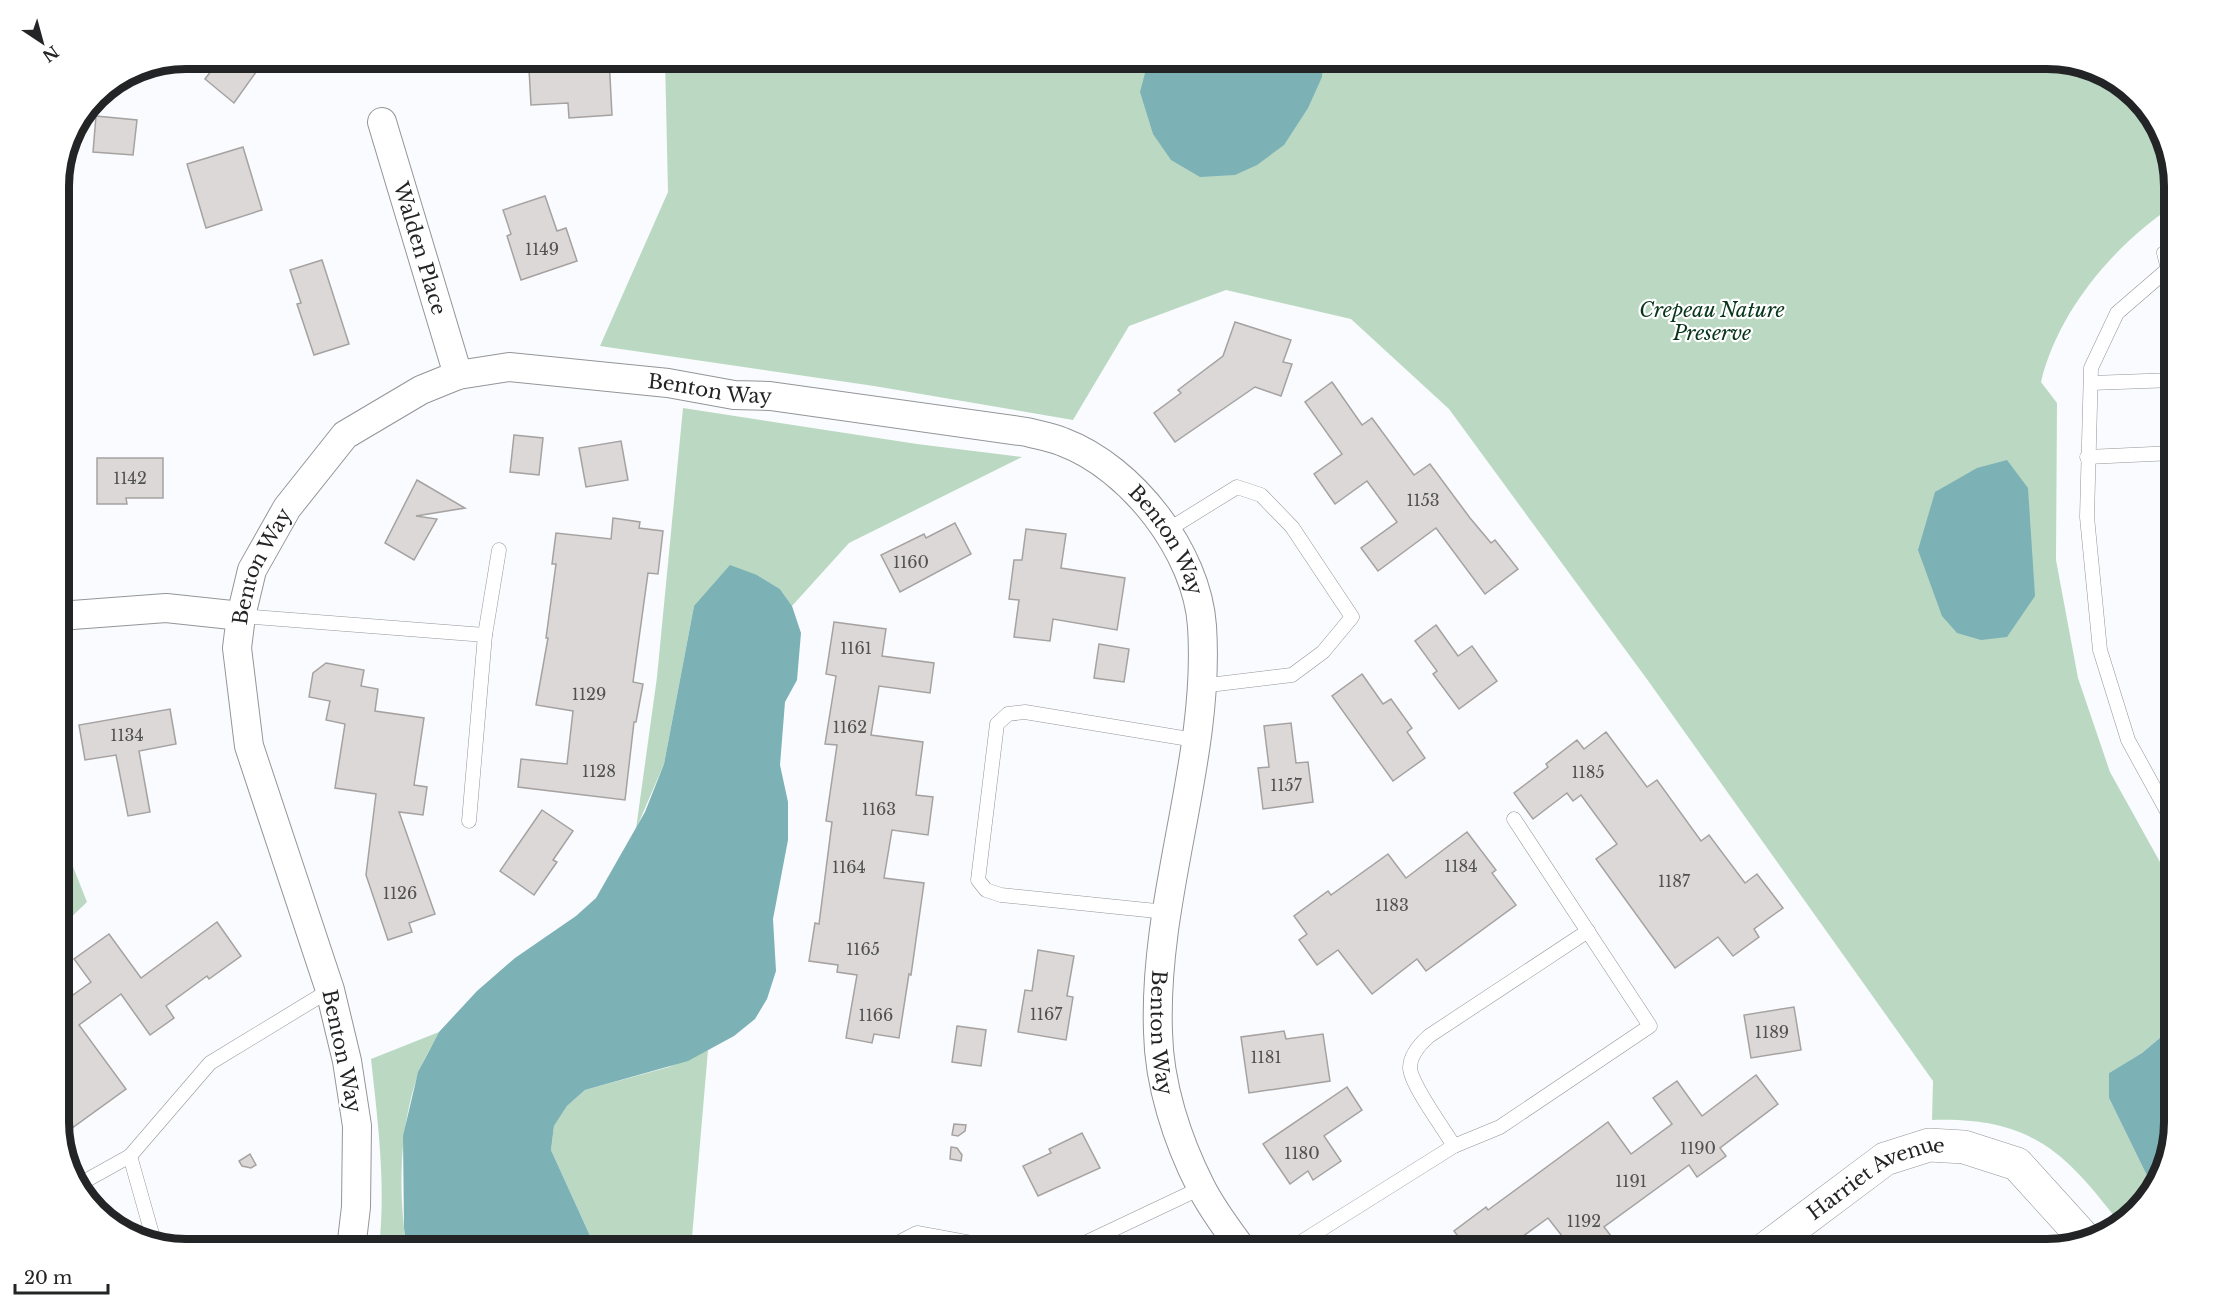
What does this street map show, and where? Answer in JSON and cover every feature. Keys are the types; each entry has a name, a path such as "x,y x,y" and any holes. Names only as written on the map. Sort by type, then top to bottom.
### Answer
{"street":[{"name":"Walden Place","path":"382,123 458,375"},
{"name":"Benton Way","path":"352,1239 356,1207 357,1126 347,1061 330,990 249,746 237,648 241,616 252,570 287,508 345,435 421,390 458,375 509,367 668,383 734,395 770,396 1027,432 1064,442 1099,462 1130,486 1179,550 1194,587 1202,625 1201,686 1195,740 1161,943 1158,1032 1164,1081 1179,1134 1201,1188 1235,1239"},
{"path":"69,615 166,608 241,616"},
{"name":"Harriet Avenue","path":"1780,1239 1885,1159 1929,1145 1964,1147 2017,1164 2080,1234"}],"lane":[{"path":"2164,272 2117,313 2091,368 2087,457 2087,517 2100,650 2128,740 2164,806"},
{"path":"2091,383 2164,381"},
{"path":"2087,457 2164,453"},
{"path":"1166,531 1237,487 1261,495 1292,527 1352,617 1323,652 1292,675 1201,686"},
{"path":"468,821 485,635 498,550"},
{"path":"241,616 485,635"},
{"path":"1166,912 1001,895 986,890 978,880 997,724 1008,714 1025,712 1195,740"},
{"path":"1307,1239 1454,1146 1500,1127 1650,1026 1514,819"},
{"path":"1454,1146 1414,1080 1410,1067 1414,1054 1429,1036 1588,931"},
{"path":"85,1181 130,1156 210,1063 330,990"},
{"path":"130,1156 152,1234"},
{"path":"1095,1239 1201,1188"},
{"path":"905,1239 917,1233 948,1239"}],"green space":[{"name":"Crepeau Nature Preserve","path":"665,69 2047,69 2077,73 2112,89 2135,109 2152,134 2158,148 2164,178 2164,212 2130,240 2091,282 2061,330 2049,356 2041,382 2057,403 2056,560 2078,678 2110,772 2164,869 2164,1034 2142,1053 2109,1073 2109,1098 2149,1179 2140,1193 2115,1217 2081,1176 2041,1143 2019,1132 1994,1125 1932,1120 1933,1081 1649,682 1449,409 1351,319 1226,290 1129,326 1073,420 874,386 600,346 668,192"},
{"path":"683,408 917,444 1022,457 849,543 792,606 780,589 757,575 694,606 664,764 636,829 657,677"},
{"path":"69,857 87,902 69,919"},
{"path":"439,1032 418,1074 407,1117 402,1161 402,1205 406,1239 380,1239 381,1178 371,1059"},
{"path":"708,1050 692,1239 591,1239 551,1150 554,1126 567,1106 585,1090 669,1067"}],"water":[{"path":"1146,69 1322,69 1322,77 1308,108 1284,145 1257,165 1235,175 1200,177 1171,160 1153,134 1140,92"},
{"path":"2007,460 2028,488 2035,596 2007,637 1981,640 1957,633 1942,616 1918,550 1935,492 1977,468"},
{"path":"730,565 757,575 780,589 792,606 801,633 797,680 785,702 780,765 788,802 788,840 773,919 776,971 767,999 755,1019 734,1036 688,1061 585,1090 567,1106 554,1126 551,1150 591,1239 406,1239 403,1136 418,1072 439,1032 477,991 515,958 576,916 596,898 645,812 664,764 694,606"},
{"path":"2164,1034 2163,1137 2155,1167 2149,1179 2109,1098 2109,1073 2142,1053"}],"building":[{"path":"213,69 258,69 234,103 205,79"},
{"path":"529,69 610,69 612,115 569,118 568,103 531,105"},
{"path":"96,116 137,120 133,155 93,152"},
{"path":"243,147 262,210 206,228 187,164"},
{"path":"545,196 557,231 566,228 577,261 521,280 507,236 511,234 503,210"},
{"path":"322,260 349,344 314,355 297,304 301,303 290,270"},
{"path":"1235,322 1291,340 1283,362 1292,364 1281,396 1255,387 1175,442 1154,413 1181,393 1178,390 1223,356"},
{"path":"1332,382 1362,425 1372,418 1414,475 1430,464 1470,518 1491,543 1495,540 1518,569 1485,594 1436,528 1378,571 1361,548 1397,522 1367,481 1335,504 1314,474 1342,454 1305,402"},
{"path":"514,435 543,438 539,475 510,472"},
{"path":"621,441 628,480 586,487 579,448"},
{"path":"97,458 163,458 163,498 126,498 127,504 97,504"},
{"path":"417,480 465,508 416,516 437,519 414,560 385,543"},
{"path":"613,518 640,522 639,528 663,531 658,574 648,573 633,682 643,684 636,722 634,722 625,800 518,787 521,759 567,764 573,711 536,705 548,638 546,638 556,564 552,564 556,533 611,539"},
{"path":"955,523 971,554 900,592 881,555 924,534 926,538"},
{"path":"1026,529 1066,534 1061,568 1125,578 1117,630 1053,619 1050,641 1014,637 1019,600 1009,599 1014,560 1022,560"},
{"path":"834,622 886,629 882,656 934,663 930,693 879,686 871,735 923,742 916,795 933,797 928,835 892,830 884,878 924,883 911,975 909,974 899,1038 874,1034 872,1043 846,1038 857,975 837,972 838,965 809,961 815,923 819,924 832,822 826,821 837,745 825,744 836,676 826,674"},
{"path":"1436,625 1458,656 1472,646 1497,681 1459,709 1433,674 1437,671 1415,641"},
{"path":"1099,644 1129,649 1124,682 1094,678"},
{"path":"326,663 364,670 361,686 378,689 375,711 424,718 414,785 427,787 423,815 399,812 435,914 409,923 412,932 388,940 366,875 376,794 335,788 345,724 326,720 330,701 309,697 313,673"},
{"path":"1362,674 1383,704 1391,699 1412,728 1407,732 1425,758 1393,781 1332,696"},
{"path":"170,709 176,744 139,751 150,812 128,816 116,755 85,760 79,725"},
{"path":"1291,723 1296,763 1308,762 1313,802 1263,809 1258,768 1269,767 1264,726"},
{"path":"1606,732 1647,787 1657,780 1701,841 1709,835 1745,883 1757,874 1783,908 1754,929 1759,937 1733,956 1718,937 1675,968 1596,859 1617,844 1581,795 1573,801 1567,793 1533,819 1514,793 1548,767 1546,764 1577,740 1584,749"},
{"path":"542,810 573,831 553,860 557,862 534,895 500,871"},
{"path":"1467,832 1496,870 1492,873 1516,905 1426,971 1417,959 1372,994 1338,950 1317,965 1299,940 1307,934 1294,916 1328,891 1331,895 1388,854 1406,878"},
{"path":"217,922 241,956 209,979 207,976 166,1006 174,1018 150,1035 121,994 79,1025 126,1089 69,1130 69,998 91,982 74,959 109,934 141,978"},
{"path":"1038,950 1074,956 1067,996 1073,997 1066,1040 1018,1032 1025,990 1032,991"},
{"path":"1794,1007 1801,1050 1751,1058 1744,1015"},
{"path":"957,1026 986,1030 981,1066 952,1062"},
{"path":"1284,1031 1286,1039 1323,1034 1330,1081 1249,1093 1241,1037"},
{"path":"1756,1075 1778,1104 1720,1148 1726,1156 1697,1177 1689,1165 1604,1227 1613,1239 1564,1239 1548,1218 1519,1239 1460,1239 1454,1231 1486,1207 1488,1210 1608,1122 1631,1154 1672,1124 1653,1098 1677,1081 1702,1116"},
{"path":"1347,1087 1362,1110 1324,1136 1341,1161 1313,1180 1308,1171 1290,1184 1263,1144"},
{"path":"954,1124 966,1125 965,1131 958,1136 952,1135"},
{"path":"1082,1133 1100,1168 1038,1196 1023,1166 1051,1153 1049,1149"},
{"path":"951,1147 957,1148 962,1155 961,1161 950,1159"},
{"path":"250,1154 256,1165 251,1168 242,1166 239,1161"}]}
